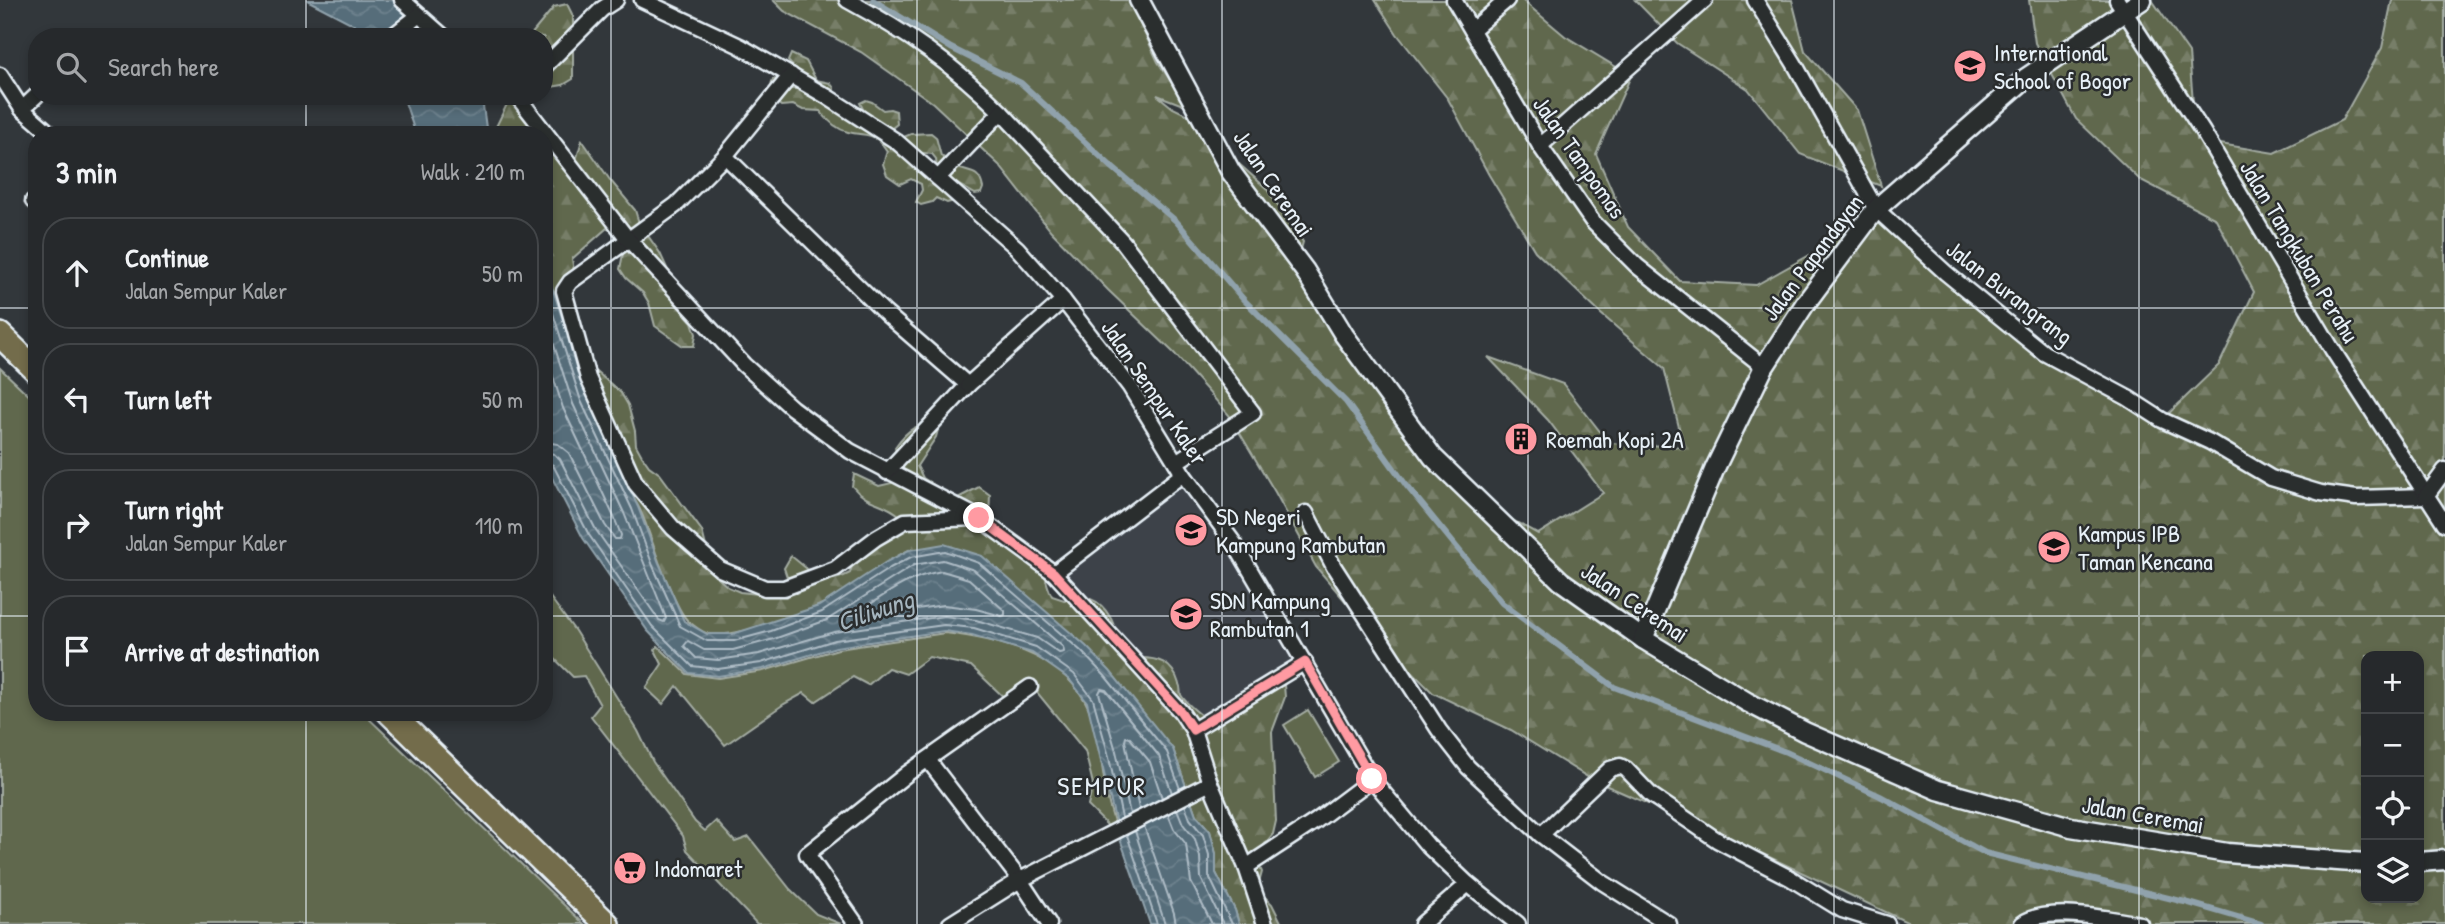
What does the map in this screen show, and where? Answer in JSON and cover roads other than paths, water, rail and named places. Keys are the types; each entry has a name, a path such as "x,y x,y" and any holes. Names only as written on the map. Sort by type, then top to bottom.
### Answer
{"main road":[{"path":"0,335 28,362"},
{"path":"398,721 607,924"}],"street":[{"path":"402,0 433,28"},
{"path":"553,58 602,9 616,0"},
{"name":"Jalan Sempur Kaler","path":"642,0 740,46 896,141 1017,248 1063,300 1130,387 1179,468 1236,546 1372,779 1428,846 1468,884 1518,924"},
{"path":"847,0 937,54 1001,112 1123,242 1253,413 1179,468 1054,573"},
{"name":"Jalan Ceremai","path":"1139,0 1231,172 1305,271 1344,335 1433,457 1561,582 1643,639 1747,702 1805,732 1938,790 2071,827 2227,853 2361,863"},
{"name":"Jalan Tampomas","path":"1454,0 1540,146 1592,221 1637,267 1764,368"},
{"path":"1472,30 1507,0"},
{"path":"1540,146 1705,0"},
{"name":"Jalan Burangrang","path":"1755,0 1794,63 1876,209 1946,273 2044,353 2128,398 2162,420 2210,442 2270,478 2321,493 2357,498 2426,496"},
{"name":"Jalan Papandayan","path":"1643,639 1715,468 1764,368 1805,304 1876,209 2026,78 2120,5 2142,0"},
{"name":"Jalan Tangkuban Perahu","path":"2120,5 2203,132 2332,349 2445,524"},
{"path":"403,28 418,16"},
{"path":"0,75 22,109 42,126"},
{"path":"791,75 725,156 676,205 570,282 564,291 565,301 588,378 636,484 673,527 720,569 765,588 784,588 835,569 876,538 905,521 979,518"},
{"path":"22,109 28,103"},
{"path":"524,105 540,126"},
{"path":"938,177 1001,112"},
{"path":"553,142 628,239 744,365 792,408 850,451 979,518 1054,573 1181,712 1193,730 1210,782 1246,867 1265,924"},
{"path":"725,156 885,313 968,385"},
{"path":"887,472 968,385 1063,300"},
{"path":"2426,496 2445,470"},
{"path":"1306,513 1334,567 1439,730 1468,767 1541,835 1602,882 1669,924"},
{"path":"1193,730 1305,662"},
{"path":"856,924 807,854 908,773 1030,687"},
{"path":"928,760 1020,880 1049,924"},
{"path":"1541,835 1610,769 1620,766 1651,795 1717,840 1790,878 1842,910 1887,924"},
{"path":"1246,867 1316,821 1372,779"},
{"path":"950,924 1020,880 1210,782"},
{"path":"2424,862 2445,860"},
{"path":"1422,924 1468,884"},
{"path":"2022,924 2035,916 2055,915 2140,924"}],"water":[{"path":"307,0 400,0 427,28 357,28"},
{"path":"406,105 483,106 486,126 413,126"},
{"name":"Ciliwung","path":"553,290 588,398 638,507 684,621 707,634 733,634 819,606 909,550 944,544 982,556 1086,646 1110,671 1173,749 1196,815 1210,831 1216,854 1216,873 1235,910 1239,924 1150,924 1119,836 1087,702 1069,679 1032,653 972,635 944,631 836,647 763,669 718,676 689,673 647,630 583,538 553,480"}],"waterway":[{"path":"873,0 951,48 1021,83 1113,168 1176,221 1244,300 1346,402 1406,485 1502,603 1614,687 1786,752 1880,796 1985,853 2189,903 2261,924"}],"place":[{"name":"International School of Bogor","path":"1970,66"},
{"name":"Roemah Kopi 2A","path":"1521,439"},
{"name":"SD Negeri Kampung Rambutan","path":"1191,530"},
{"name":"Kampus IPB Taman Kencana","path":"2054,547"},
{"name":"SDN Kampung Rambutan 1","path":"1186,614"},
{"name":"Indomaret","path":"630,868"}],"district":[{"name":"SEMPUR","path":"1102,785"}]}
